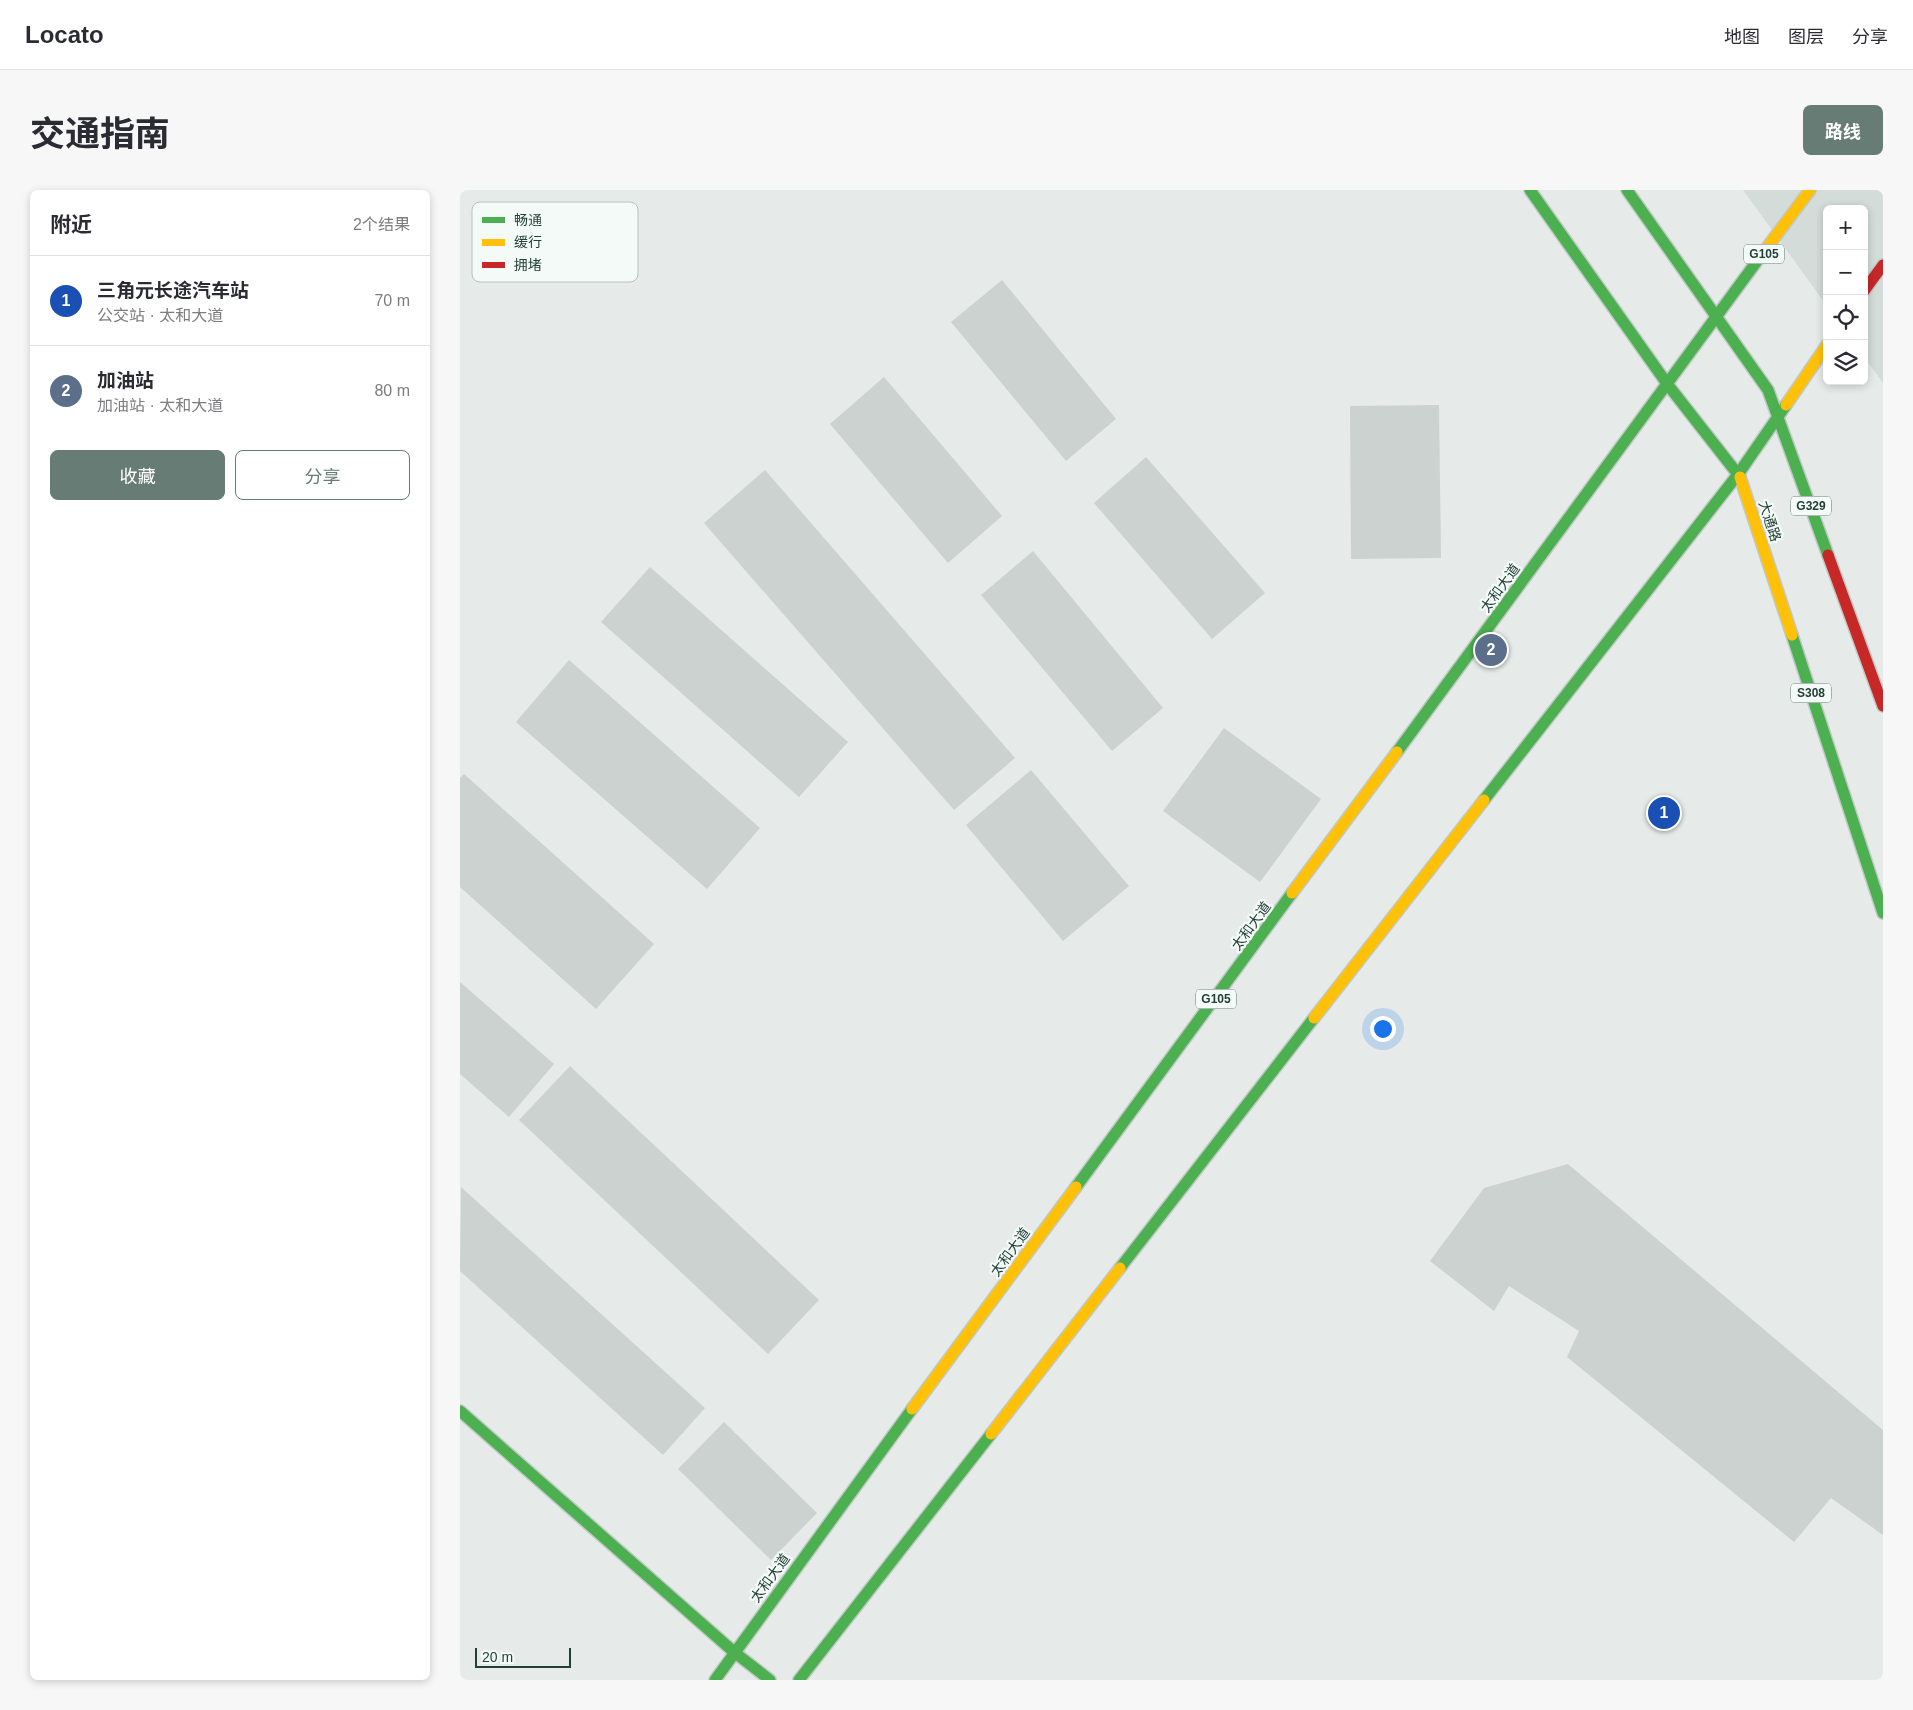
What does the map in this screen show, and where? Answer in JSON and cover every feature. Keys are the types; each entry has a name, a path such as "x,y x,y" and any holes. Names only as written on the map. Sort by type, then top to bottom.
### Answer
{"main road":[{"name":"大通路","path":"1530,190 1668,385 1739,472 1883,913"},
{"name":"G329","path":"1627,190 1768,390 1883,706"},
{"name":"太和大道","path":"716,1680 734,1652 1810,190"},
{"path":"1868,286 1883,265"},
{"path":"799,1680 1739,472 1823,351"},
{"path":"460,1412 734,1652 770,1680"}],"shaded area":[{"path":"1743,190 1883,190 1883,383 1868,362 1868,205 1823,205 1823,300"}],"building":[{"path":"1002,280 1116,419 1066,461 951,322"},
{"path":"884,377 1002,516 948,563 830,424"},
{"path":"1439,405 1441,558 1351,559 1350,406"},
{"path":"1146,457 1265,593 1212,639 1094,503"},
{"path":"765,470 1015,758 954,810 704,523"},
{"path":"1033,551 1163,708 1112,751 981,595"},
{"path":"650,567 848,742 799,797 601,622"},
{"path":"569,660 760,828 707,889 516,722"},
{"path":"1224,728 1321,799 1260,882 1163,811"},
{"path":"1031,770 1129,886 1063,941 966,825"},
{"path":"464,774 654,944 596,1009 460,887 460,778"},
{"path":"460,982 554,1064 509,1117 460,1074"},
{"path":"570,1066 819,1300 768,1354 519,1120"},
{"path":"1568,1164 1883,1430 1883,1535 1831,1498 1794,1542 1567,1357 1579,1331 1509,1286 1494,1311 1430,1261 1484,1188"},
{"path":"461,1187 705,1408 663,1455 460,1271"},
{"path":"724,1422 817,1513 771,1560 678,1469"}],"traffic: fast":[{"path":"1530,190 1668,385 1740,477"},
{"path":"1627,190 1768,390 1828,555"},
{"path":"1397,752 1760,257"},
{"path":"1484,800 1739,473 1786,405"},
{"path":"1792,635 1883,913"},
{"path":"1076,1187 1292,893"},
{"path":"1120,1268 1314,1018"},
{"path":"715,1680 912,1409"},
{"path":"460,1411 734,1652 770,1680"},
{"path":"799,1680 991,1434"}],"traffic: slow":[{"path":"1760,257 1810,190"},
{"path":"1786,405 1823,351"},
{"path":"1740,477 1792,635"},
{"path":"1292,893 1397,752"},
{"path":"1314,1018 1484,800"},
{"path":"912,1409 1076,1187"},
{"path":"991,1434 1120,1268"}],"traffic: jam":[{"path":"1868,286 1883,265"},
{"path":"1828,555 1883,706"}],"place":[{"name":"加油站","path":"1491,650"},
{"name":"三角元长途汽车站","path":"1664,813"}]}
